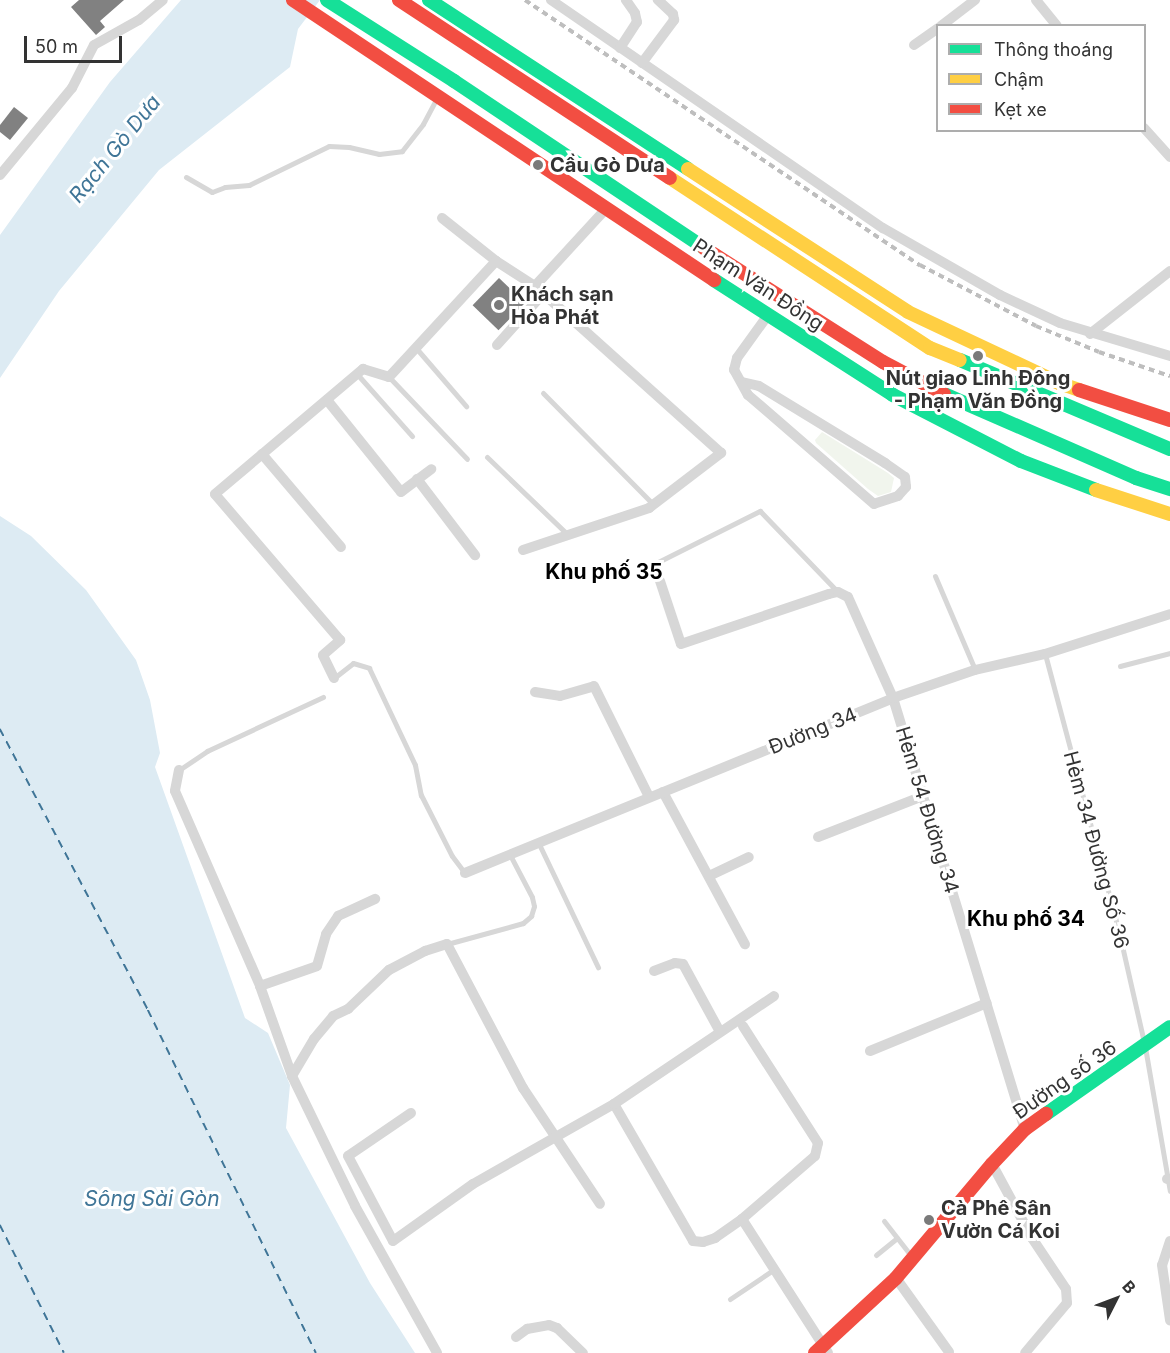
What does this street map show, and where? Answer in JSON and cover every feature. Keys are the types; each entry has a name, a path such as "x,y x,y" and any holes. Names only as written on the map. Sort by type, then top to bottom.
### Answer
{"main road":[{"name":"Phạm Văn Đồng","path":"293,0 605,210 893,395 1057,477 1166,513"},
{"name":"Phạm Văn Đồng","path":"327,0 454,81 776,296 898,370 958,402 1136,478 1170,489"},
{"name":"Phạm Văn Đồng","path":"399,0 930,348 1170,449"},
{"path":"429,0 908,312 1059,383 1170,420"},
{"path":"893,395 898,370"},
{"path":"1136,478 1166,513 1170,524"},
{"name":"Đường số 36","path":"822,1351 896,1278 992,1164 1025,1129 1145,1047 1170,1027"}],"street":[{"path":"0,176 72,88 94,45 139,20 163,0"},
{"path":"551,0 882,228 1000,295 1060,324 1170,356"},
{"path":"620,48 637,22 635,13 626,0"},
{"path":"642,63 674,20 673,14 658,0"},
{"path":"943,24 975,0"},
{"path":"1037,0 1055,24"},
{"path":"914,45 936,29"},
{"path":"1146,130 1170,157"},
{"path":"535,286 605,210"},
{"path":"442,218 496,261 535,286 721,453 655,505 523,550"},
{"path":"334,678 323,655 340,640 216,494 363,369 389,377 496,261"},
{"path":"1090,334 1170,272"},
{"path":"497,345 543,294"},
{"path":"742,382 759,386 885,463 905,477 906,488 898,496 874,504 748,395 734,370 737,358 768,315"},
{"path":"327,400 401,492 431,469"},
{"path":"262,454 341,547"},
{"path":"417,479 475,555"},
{"path":"660,581 681,644 838,592"},
{"name":"Hẻm 54 Đường 34","path":"838,592 848,597 893,698 1025,1129"},
{"name":"Đường 34","path":"465,873 893,698 975,670 1045,654 1170,614"},
{"path":"535,692 560,696 594,686 649,797"},
{"path":"179,770 176,791 260,986 292,1076 355,1206 437,1353"},
{"path":"663,792 745,944"},
{"path":"818,837 923,796"},
{"path":"709,876 749,857"},
{"path":"260,986 317,966 326,934 338,916 375,899"},
{"path":"292,1076 314,1039 333,1016 348,1009 390,970 425,951 447,944 523,1088 600,1204"},
{"path":"654,970 675,963 682,964 720,1032"},
{"path":"411,1113 348,1156 393,1241 473,1184 614,1104 774,996"},
{"path":"870,1051 987,1003"},
{"path":"614,1104 693,1241 703,1242 715,1238 742,1219 815,1156 818,1143 742,1026"},
{"path":"992,1164 1032,1238 1066,1289 1067,1303 1025,1353"},
{"path":"742,1219 822,1351"},
{"path":"1170,1241 1162,1265 1170,1320"},
{"path":"896,1278 949,1352"},
{"path":"516,1336 527,1329 549,1325 557,1328 583,1353"}],"lane":[{"path":"186,177 212,192 225,187 249,185 329,146 349,147 379,154 402,151 423,124 438,96"},
{"path":"416,348 466,406"},
{"path":"357,374 412,436"},
{"path":"389,377 467,459"},
{"path":"543,393 655,505"},
{"path":"487,458 568,535"},
{"path":"652,565 760,511 838,592"},
{"path":"935,576 975,670"},
{"path":"1120,666 1170,653"},
{"name":"Hẻm 34 Đường Số 36","path":"1045,654 1118,928 1145,1047 1170,1191"},
{"path":"334,678 353,663 369,668 415,765 421,795 452,856 465,873"},
{"path":"179,770 207,751 323,697"},
{"path":"538,842 598,967"},
{"path":"447,944 523,923 531,916 534,906 532,897 509,854"},
{"path":"884,1221 913,1258"},
{"path":"876,1255 897,1238"},
{"path":"730,1299 773,1270"}],"shaded area":[{"path":"822,432 894,478 891,492 878,496 868,489 816,443 815,440"}],"water":[{"name":"Rạch Gò Dưa","path":"181,0 320,0 298,29 290,67 159,170 59,291 0,378 0,235 110,82"},
{"name":"Sông Sài Gòn","path":"0,516 31,536 86,590 136,660 150,700 160,753 155,767 245,1018 268,1033 290,1085 286,1128 370,1283 415,1353 0,1353"}],"building":[{"path":"79,0 124,0 100,21 105,27 96,35 71,7"},
{"path":"14,107 28,118 10,140 0,132 0,125"},
{"name":"Khách sạn Hòa Phát","path":"499,278 525,303 498,330 473,305"}],"ferry route":[{"path":"0,729 148,1010 316,1353"},
{"path":"0,1225 64,1353"}],"railway":[{"path":"525,0 920,265 1036,326 1099,352 1170,376"}],"traffic: fast":[{"path":"327,0 454,81 704,248"},
{"path":"429,0 688,169"},
{"path":"714,280 893,395 1021,461 1096,490"},
{"path":"960,360 1170,449"},
{"path":"944,394 1136,478 1170,489"},
{"path":"1046,1114 1170,1027"}],"traffic: slow":[{"path":"688,169 908,312 1059,383 1079,390"},
{"path":"670,178 930,348 960,360"},
{"path":"1096,490 1170,514"}],"traffic: jam":[{"path":"293,0 714,280"},
{"path":"399,0 670,178"},
{"path":"704,248 883,362 944,394"},
{"path":"1079,390 1170,420"},
{"path":"815,1353 896,1278 992,1164 1025,1129 1046,1114"}],"place":[{"name":"Cầu Gò Dưa","path":"538,165"},
{"name":"Khách sạn Hòa Phát","path":"499,305"},
{"name":"Nút giao Linh Đông - Phạm Văn Đồng","path":"978,356"},
{"name":"Cà Phê Sân Vườn Cá Koi","path":"929,1220"}],"district":[{"name":"Khu phố 35","path":"604,572"},
{"name":"Khu phố 34","path":"1026,919"}]}
